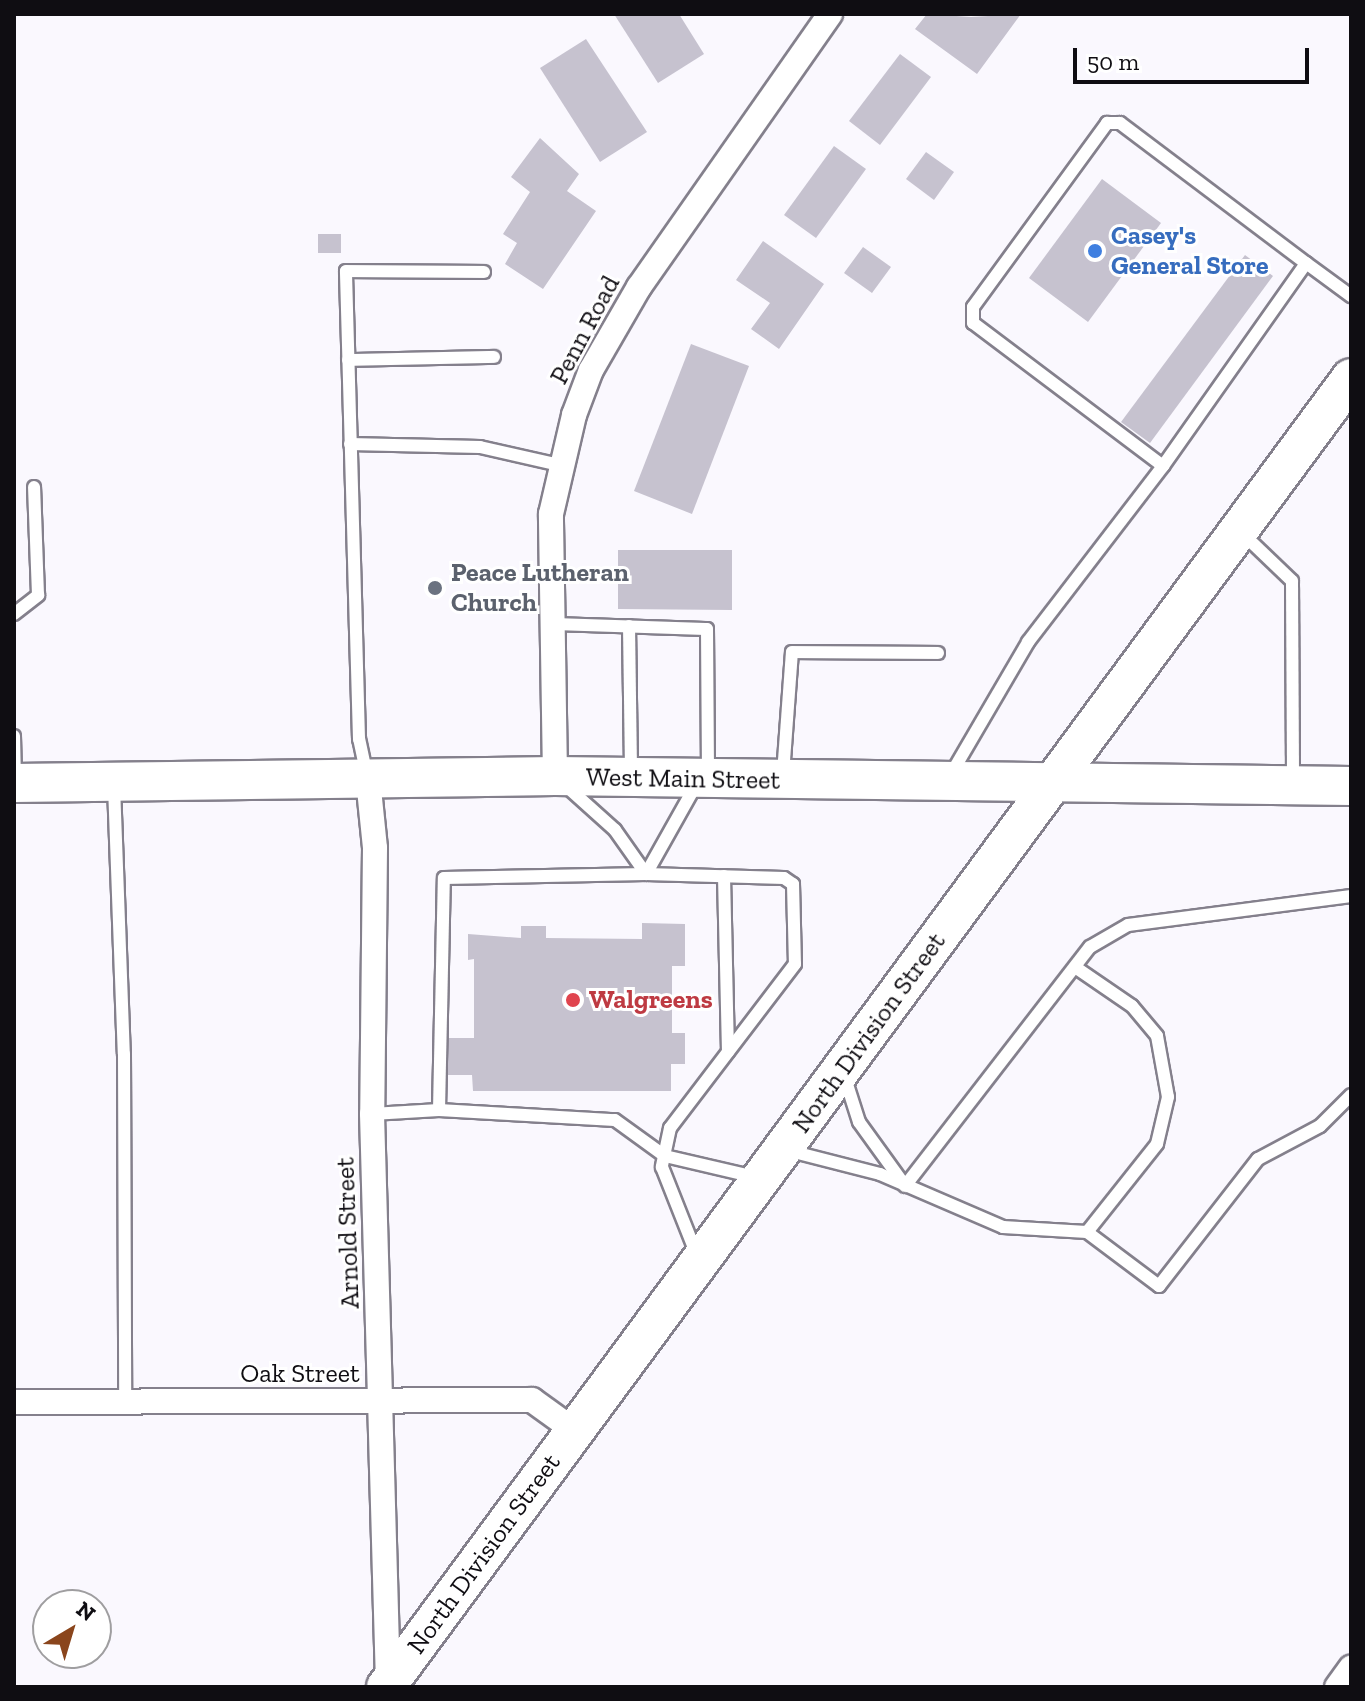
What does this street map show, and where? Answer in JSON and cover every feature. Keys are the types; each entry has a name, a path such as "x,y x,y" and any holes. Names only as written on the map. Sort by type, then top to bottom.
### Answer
{"main road":[{"name":"North Division Street","path":"387,1686 1351,378"},
{"name":"West Main Street","path":"14,783 555,776 1048,786 1293,782 1350,791"}],"street":[{"name":"Penn Road","path":"555,776 551,514 574,415 609,336 830,14"},
{"name":"Arnold Street","path":"368,779 375,848 372,1114 387,1686"},
{"name":"Oak Street","path":"14,1402 532,1400 575,1431"},
{"path":"1337,1687 1351,1668"}],"lane":[{"path":"1163,466 973,323 973,307 1107,123 1120,123 1351,296"},
{"path":"946,784 1028,642 1163,466 1306,263"},
{"path":"368,779 359,739 346,271 484,272"},
{"path":"348,360 494,357"},
{"path":"350,444 480,447 560,465"},
{"path":"14,614 38,595 34,487"},
{"path":"1240,531 1292,581 1293,782"},
{"path":"553,624 707,629 704,779 646,874"},
{"path":"629,626 631,778"},
{"path":"782,781 792,652 938,653"},
{"path":"14,736 14,783"},
{"path":"555,776 615,830 646,874"},
{"path":"114,782 124,1054 125,1402"},
{"path":"439,1110 444,878 646,874 784,878 793,884 795,964 670,1128 662,1167 700,1262"},
{"path":"724,876 728,1052"},
{"path":"905,1186 1090,947 1128,925 1351,896"},
{"path":"1075,967 1132,1006 1157,1036 1168,1097 1157,1144 1087,1232"},
{"path":"843,1071 859,1122 905,1186"},
{"path":"372,1114 439,1110 615,1120 665,1156 773,1164 839,1159 1003,1227 1087,1232 1159,1286 1258,1159 1320,1126 1351,1095"}],"building":[{"path":"614,14 679,14 704,54 658,83"},
{"path":"927,14 971,17 1021,14 977,74 915,29"},
{"path":"586,39 647,132 600,162 540,68"},
{"path":"900,54 931,77 880,145 849,121"},
{"path":"540,138 579,174 567,191 596,211 543,289 505,264 517,243 503,234 530,192 511,177"},
{"path":"834,146 866,169 816,238 784,215"},
{"path":"926,152 954,172 934,200 906,179"},
{"name":"Casey's General Store","path":"1102,179 1161,223 1088,322 1029,278"},
{"path":"318,234 341,234 341,253 318,253"},
{"path":"763,241 824,284 779,349 751,329 770,303 736,280"},
{"path":"863,247 891,267 872,293 844,273"},
{"name":"Casey's General Store","path":"1245,255 1273,276 1150,443 1121,422"},
{"path":"691,344 749,366 692,514 634,491"},
{"path":"618,550 732,550 732,610 618,609"},
{"name":"Walgreens","path":"642,923 685,924 685,966 672,966 672,1033 685,1033 685,1064 671,1064 671,1091 473,1091 472,1075 446,1075 446,1038 474,1038 474,959 468,960 468,934 521,938 521,926 546,926 546,938 642,939"}],"place":[{"name":"Casey's General Store","path":"1095,251"},
{"name":"Peace Lutheran Church","path":"435,588"},
{"name":"Walgreens","path":"573,1000"}]}
